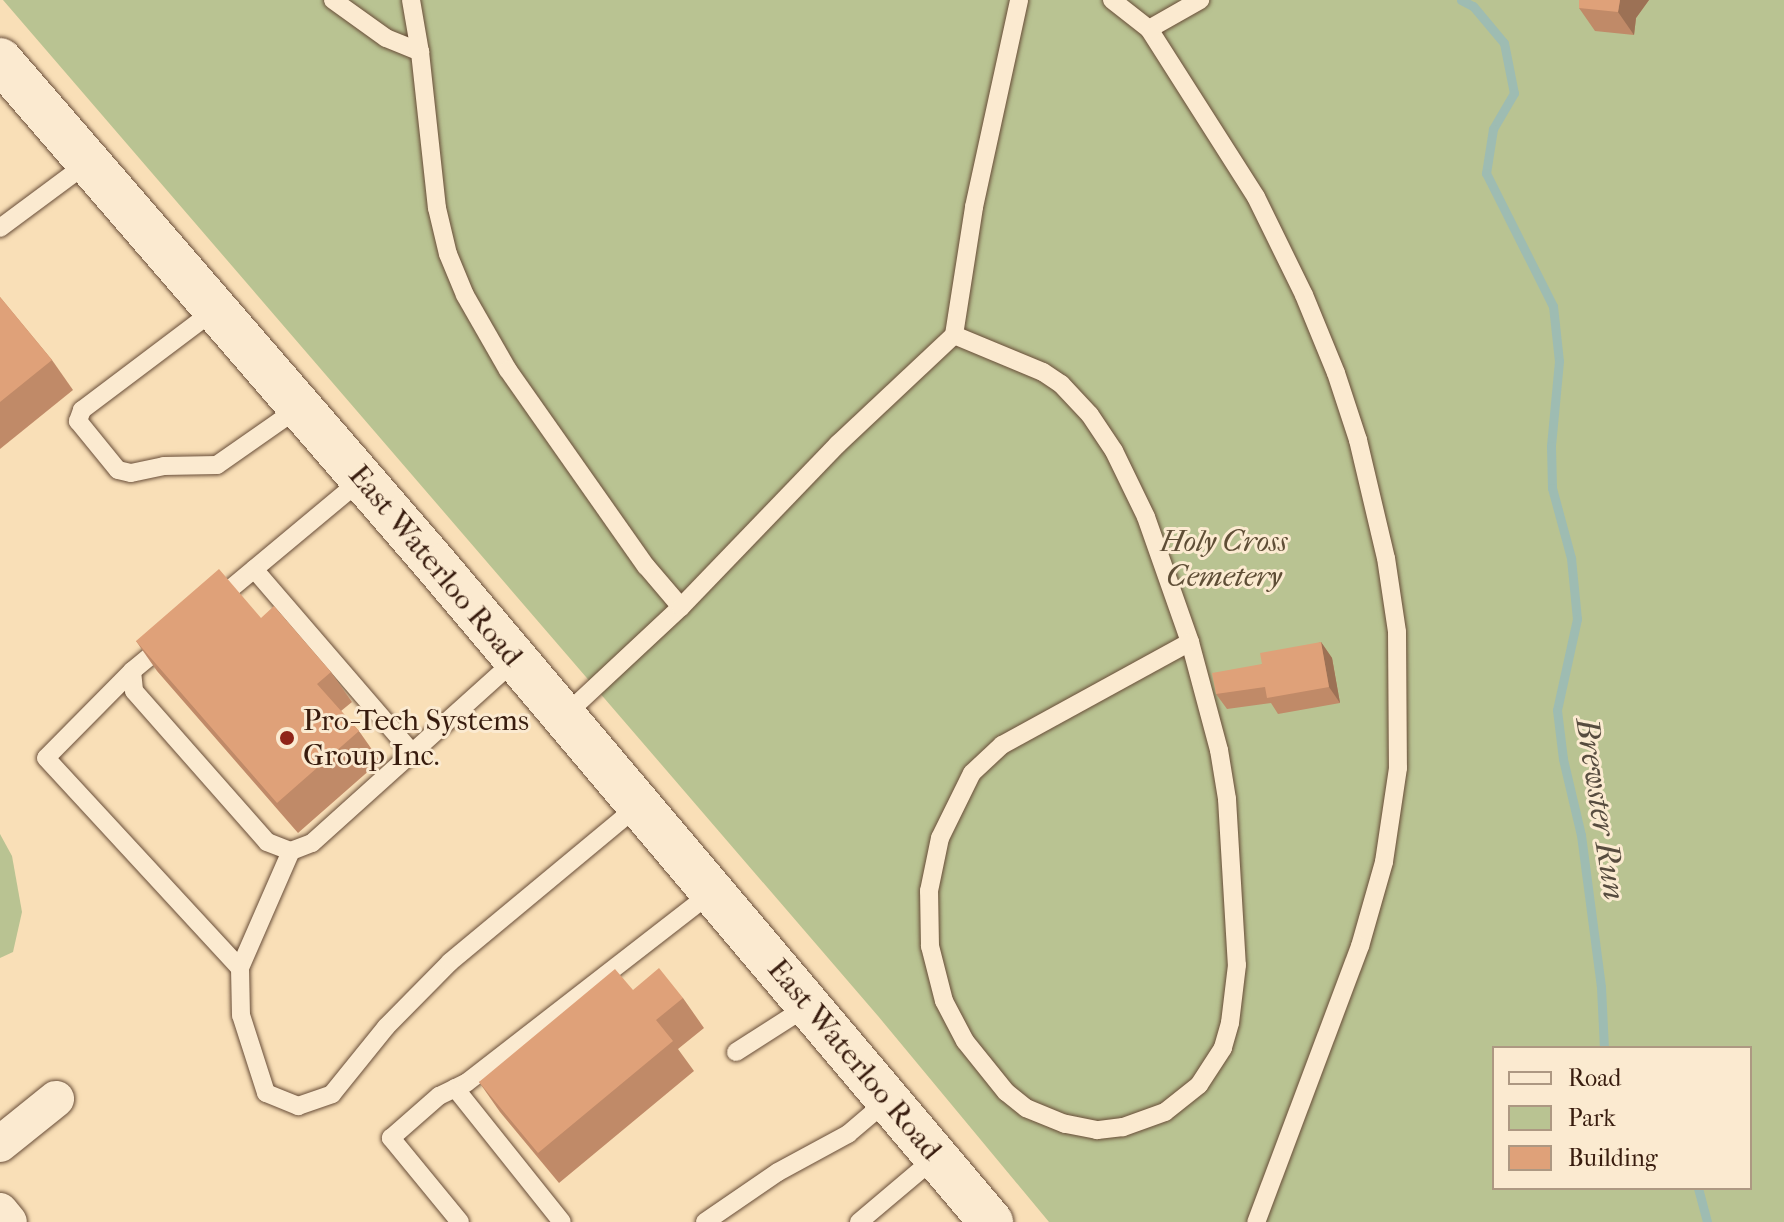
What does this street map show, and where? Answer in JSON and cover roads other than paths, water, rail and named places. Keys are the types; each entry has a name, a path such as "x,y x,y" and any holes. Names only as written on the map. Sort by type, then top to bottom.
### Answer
{"main road":[{"name":"East Waterloo Road","path":"0,60 362,479 991,1222"}],"street":[{"path":"0,1144 56,1099"},
{"path":"0,1211 9,1222"}],"lane":[{"path":"333,0 386,38 420,52"},
{"path":"411,0 420,52 437,208 448,254 465,295 508,370 646,566 681,607"},
{"path":"563,717 681,607 838,444 954,335 974,207 1019,0"},
{"path":"1112,0 1149,29 1256,197 1304,295 1336,373 1358,440 1386,558 1397,632 1398,768 1384,862 1360,946 1256,1222"},
{"path":"1149,29 1200,0"},
{"path":"0,228 89,162"},
{"path":"216,309 82,410 78,421 118,470 131,473 164,466 217,465 300,407"},
{"path":"954,335 1043,372 1061,384 1090,415 1114,451 1146,517 1190,642 1219,750 1227,799 1237,928 1230,1023 1211,1068 1199,1085 1165,1112 1123,1127 1097,1130 1065,1124 1026,1108 1006,1092 965,1041 949,1012 930,946 929,891 940,838 972,773 1002,745 1190,642"},
{"path":"205,610 362,479"},
{"path":"254,569 412,753"},
{"path":"181,630 132,671 46,758 240,968"},
{"path":"132,671 134,691 246,819 267,842 291,851 312,843 515,660"},
{"path":"291,851 240,968 241,1015 266,1093 298,1106 332,1094 386,1027 450,962 638,806"},
{"path":"460,1222 391,1138 439,1096 455,1088 712,892"},
{"path":"736,1052 808,1006"},
{"path":"455,1088 562,1222"},
{"path":"705,1222 778,1172 848,1134 888,1100"},
{"path":"859,1222 936,1157"}],"waterway":[{"name":"Brewster Run","path":"1461,0 1473,6 1504,43 1514,93 1493,129 1486,173 1553,306 1559,361 1551,446 1552,488 1571,558 1577,619 1557,710 1563,759 1581,835 1601,987 1604,1046"},
{"name":"Brewster Run","path":"1699,1190 1707,1222"}],"place":[{"name":"Pro-Tech Systems Group Inc.","path":"287,738"}],"park label":[{"name":"Holy Cross Cemetery","path":"1224,559"}]}
